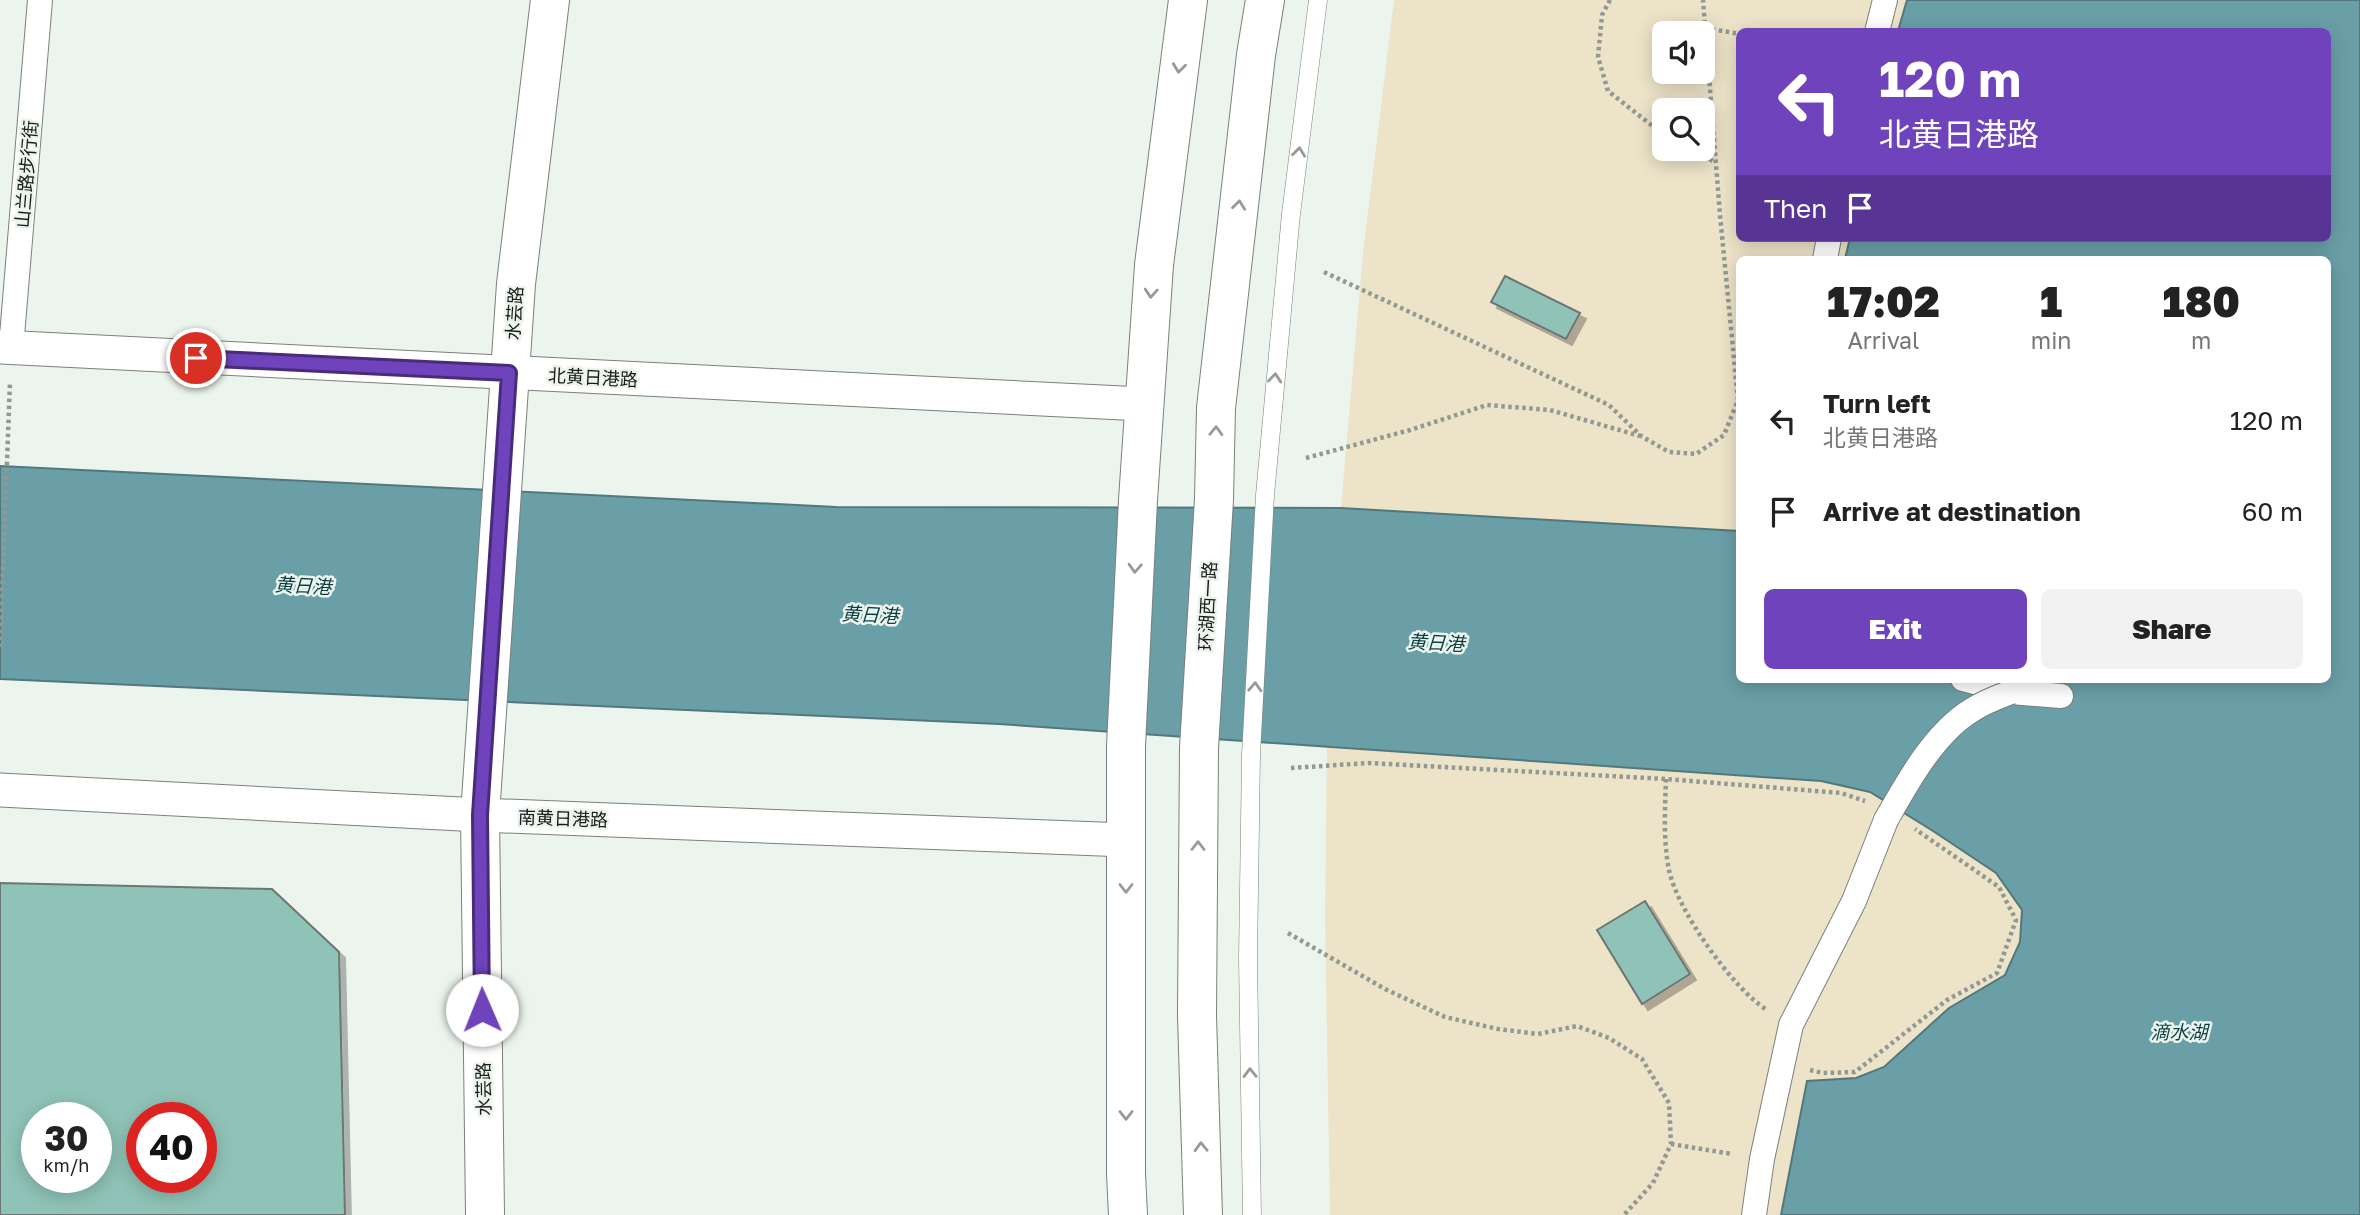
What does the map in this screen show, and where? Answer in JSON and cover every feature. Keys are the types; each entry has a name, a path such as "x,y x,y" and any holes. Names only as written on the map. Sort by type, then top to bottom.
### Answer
{"main road":[{"name":"水芸路","path":"485,1215 480,815 516,284 551,0"},
{"path":"1128,1215 1126,746 1138,500 1153,265 1188,0"},
{"name":"环湖西一路","path":"1203,1215 1197,1016 1199,748 1218,394 1256,55 1265,0"}],"street":[{"name":"山兰路步行街","path":"6,348 40,0"},
{"path":"1878,28 1885,0"},
{"name":"北黄日港路","path":"6,348 1143,404"},
{"path":"1978,683 2011,692 2061,696"},
{"path":"1754,1215 1762,1159 1791,1025 1854,901 1886,820 1909,779 1935,743 1971,710 2011,692"},
{"name":"南黄日港路","path":"0,790 480,815 1126,840"}],"lane":[{"path":"1252,1215 1248,959 1251,755 1265,495 1291,214 1318,0"}],"path":[{"path":"1610,0 1602,15 1598,57 1608,91 1652,126"},
{"path":"1703,0 1704,21"},
{"path":"1715,30 1736,33"},
{"path":"1709,84 1736,349"},
{"path":"1324,272 1609,404 1641,436"},
{"path":"0,646 8,444 6,348"},
{"path":"1306,458 1410,430 1487,405 1550,410 1641,436 1669,452 1696,454 1724,435 1736,405"},
{"path":"1291,768 1368,763 1666,779 1841,793 1867,802"},
{"path":"1666,779 1665,831 1669,872 1685,910 1713,953 1756,1003 1791,1025"},
{"path":"1783,1064 1823,1073 1856,1072 1947,1000 1997,973 2016,920 1999,887 1911,827"},
{"path":"1288,933 1384,989 1445,1017 1538,1034 1577,1026 1609,1038 1642,1059 1669,1103 1671,1144 1653,1183 1624,1215"},
{"path":"1671,1144 1762,1159"}],"shaded area":[{"path":"1394,0 1907,0 1899,28 1736,28 1736,242 1849,242 1846,256 1736,256 1736,531 1341,508 1363,253"},
{"path":"1327,747 1821,781 1870,792 1996,873 2022,910 2020,942 2005,975 1949,1008 1884,1067 1856,1078 1807,1081 1781,1215 1330,1215 1325,918"}],"water":[{"path":"1907,0 2360,0 2360,1215 1781,1215 1807,1081 1856,1078 1884,1067 1949,1008 2005,975 2020,942 2022,910 1996,873 1870,792 1821,781 999,724 0,679 0,466 836,507 1341,508 1736,531 1736,683 2331,683 2331,256 1846,256 1849,242 2331,242 2331,28 1899,28"}],"building":[{"path":"1505,276 1580,313 1566,339 1491,302"},
{"path":"0,883 272,889 339,952 345,1215 0,1215"},
{"path":"1645,901 1690,974 1642,1004 1597,930"}],"route":[{"path":"196,358 509,373 480,815 482,1010"}],"water label":[{"name":"黄日港","path":"303,585"},
{"name":"黄日港","path":"870,614"},
{"name":"黄日港","path":"1436,642"},
{"name":"滴水湖","path":"2179,1031"}]}
